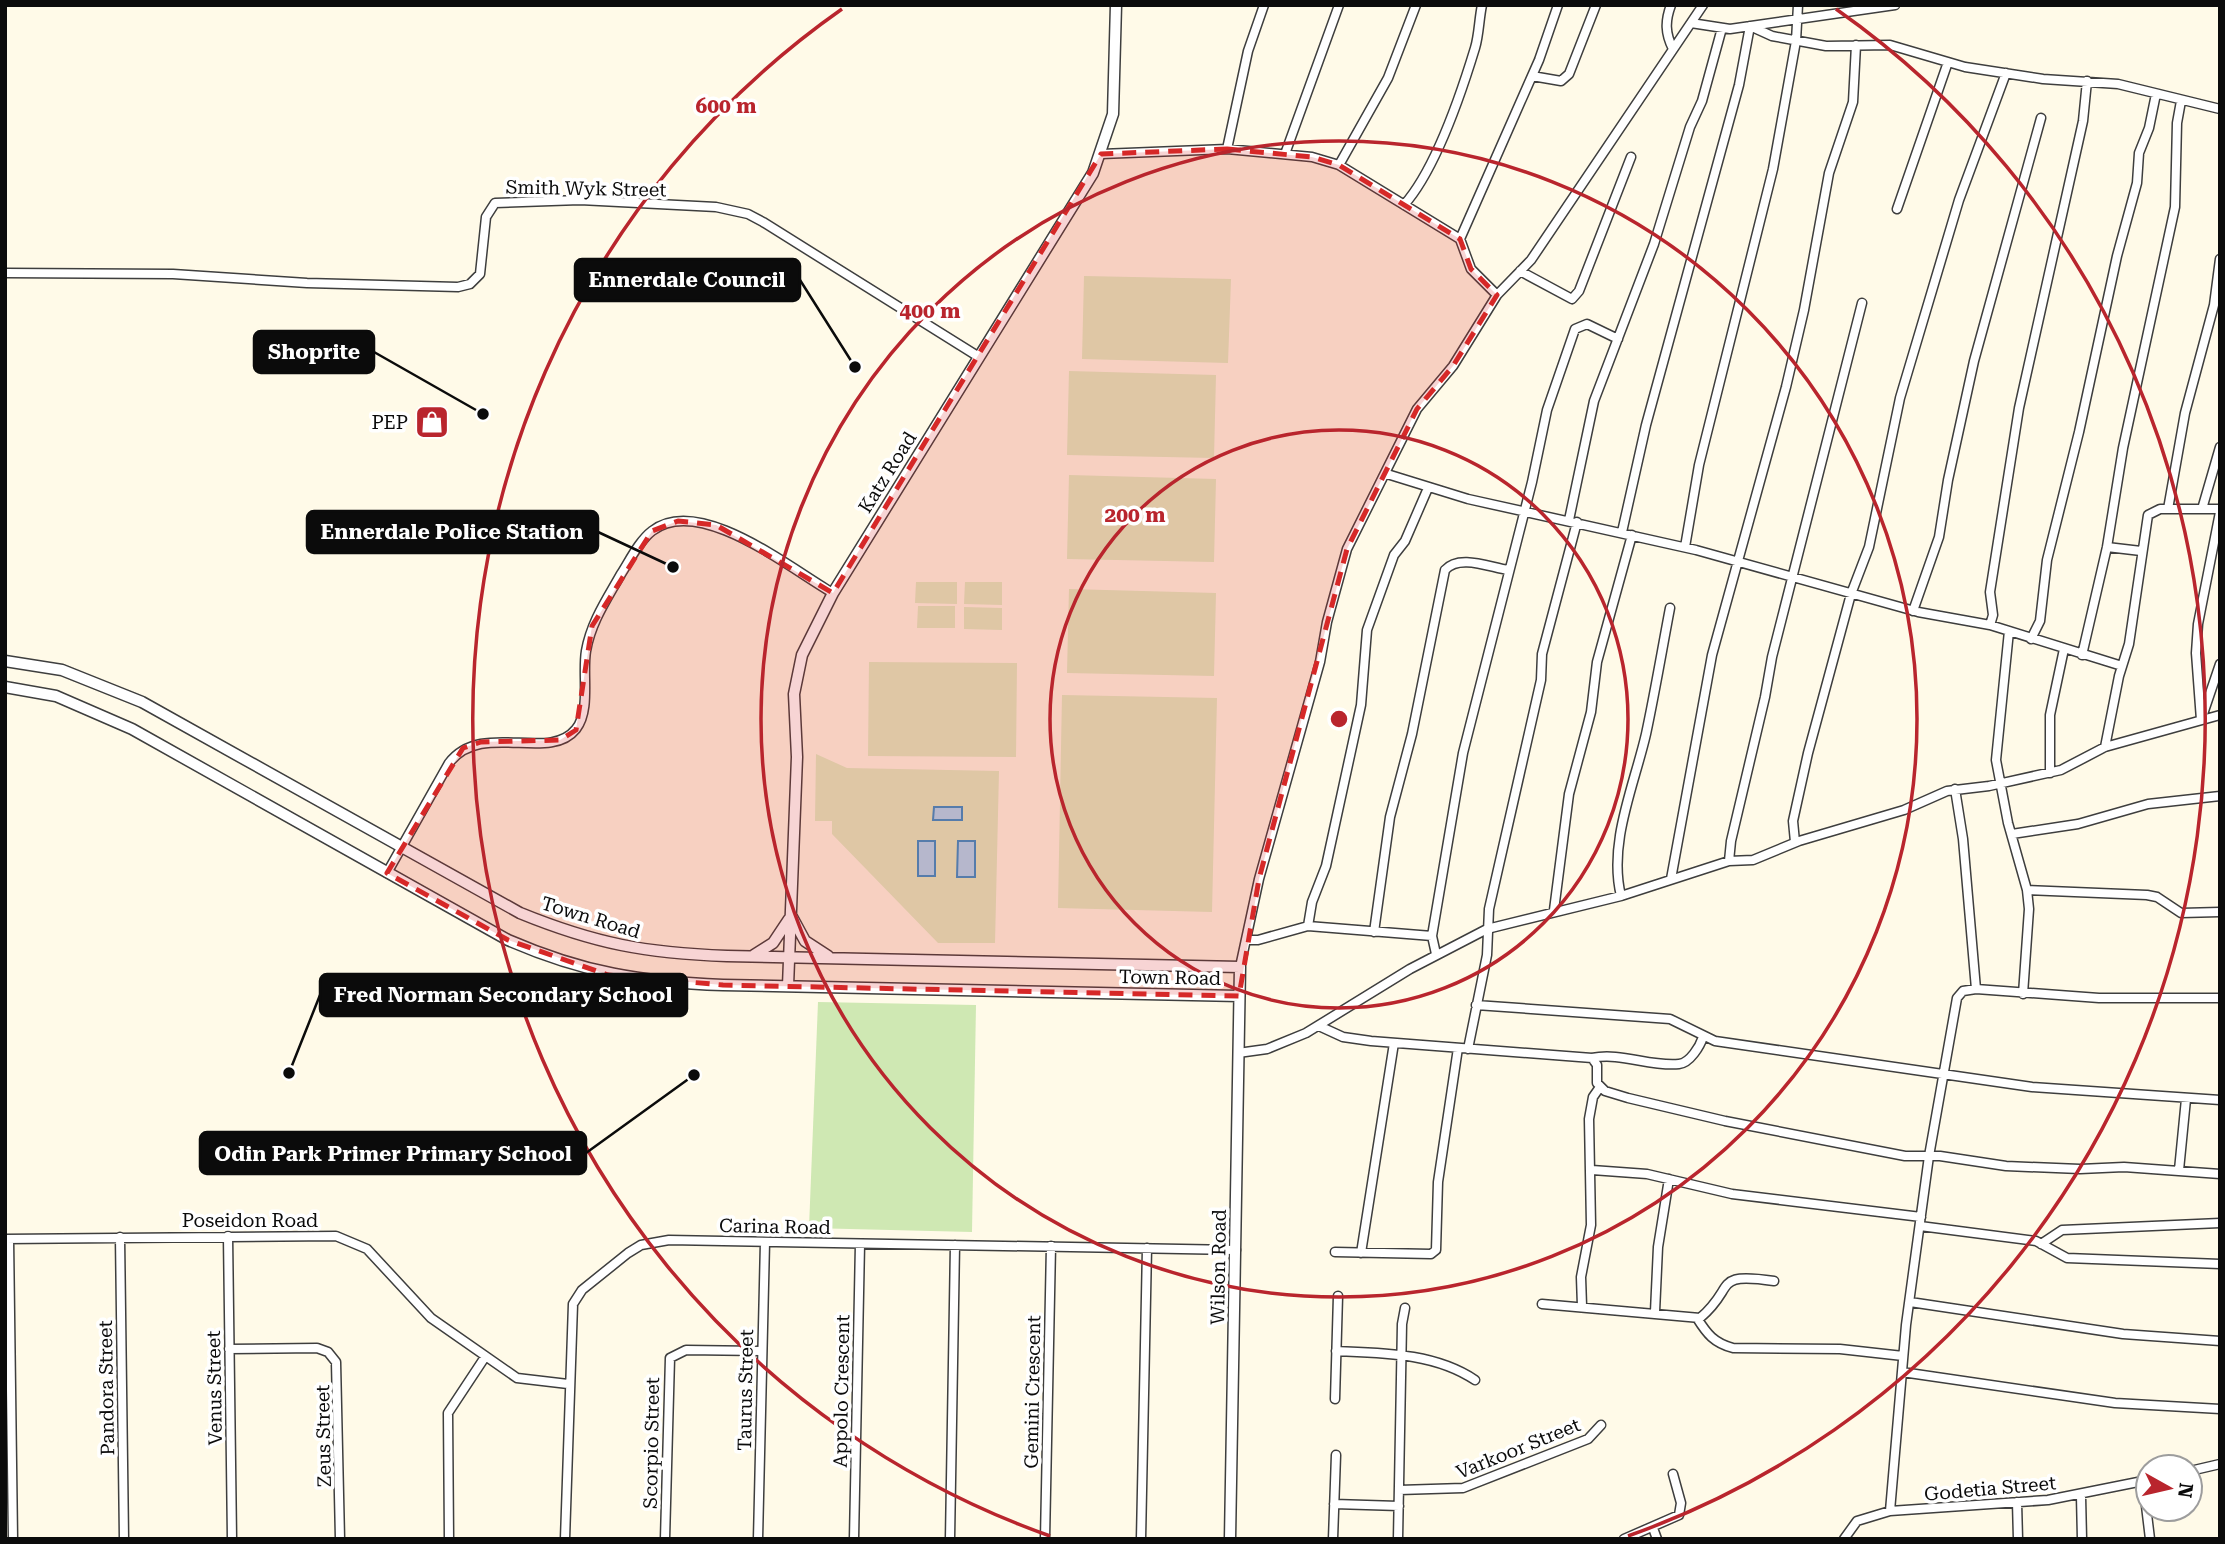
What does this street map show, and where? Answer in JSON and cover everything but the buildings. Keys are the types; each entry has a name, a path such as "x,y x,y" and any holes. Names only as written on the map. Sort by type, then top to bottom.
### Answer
{"street":[{"name":"Katz Road","path":"788,986 797,757 794,694 802,655 833,593 1101,154 1115,95 1116,5"},
{"path":"1227,149 1248,51 1264,5"},
{"path":"1285,153 1339,5"},
{"path":"1339,165 1388,78 1416,5"},
{"path":"1404,205 1426,175 1455,101 1476,45 1482,5"},
{"path":"1460,239 1532,76 1558,5"},
{"path":"1532,76 1561,81 1569,74 1596,5"},
{"path":"1671,5 1666,19 1667,37 1673,49"},
{"path":"1240,967 1276,816 1320,662 1340,567 1417,409 1452,366 1497,295 1531,260 1703,5"},
{"path":"1685,547 1699,464 1773,169 1796,41 1798,5"},
{"path":"1691,23 1721,28 1750,26 1895,5"},
{"path":"1750,26 1772,36 1826,46 1889,45 1948,62 2006,73 2118,83 2220,109"},
{"path":"1622,532 1646,425 1739,85 1750,26"},
{"path":"1468,1049 1487,955 1487,929 1541,680 1542,654 1573,521 1594,401 1654,244 1690,127 1702,101 1721,28"},
{"path":"1671,879 1693,745 1736,561 1759,487 1804,310 1829,173 1853,102 1856,45"},
{"path":"1897,209 1948,62"},
{"path":"1795,842 1793,821 1806,764 1851,594 1869,547 1900,398 1959,200 2006,73"},
{"path":"1990,625 1993,615 1990,592 2019,408 2083,121 2087,80"},
{"path":"2031,639 2040,621 2047,560 2080,432 2117,256 2137,183 2139,153 2149,128 2156,94"},
{"path":"2082,655 2107,547 2123,449 2175,207 2177,123 2181,101"},
{"path":"1913,611 1939,537 1948,480 1974,361 2040,118"},
{"path":"1101,154 1227,149 1285,153 1339,165 1460,239 1471,269 1497,295"},
{"path":"1520,271 1572,299 1606,226 1631,157"},
{"name":"Smith Wyk Street","path":"5,273 173,274 307,283 458,287 470,284 480,274 486,217 492,206 499,202 580,200 731,208 763,222 979,357"},
{"path":"2168,509 2185,412 2214,305 2220,259"},
{"path":"1729,861 1731,841 1791,578 1862,303"},
{"path":"1436,954 1432,936 1463,754 1546,410 1574,329 1587,324 1618,339"},
{"path":"2202,509 2220,447"},
{"path":"1387,474 1427,488 1685,547 1913,611 1990,625 2122,666"},
{"path":"1308,926 1312,902 1326,866 1361,705 1367,630 1394,555 1405,541 1427,488"},
{"path":"2105,747 2129,644 2148,515 2168,509 2220,510 2197,624 2196,653 2201,720"},
{"path":"387,873 449,763 463,748 481,742 560,740 576,730 582,715 586,654 592,626 628,563 652,531 678,521 716,525 833,593"},
{"path":"1554,910 1569,794 1591,712 1597,662 1632,535"},
{"path":"2107,547 2141,551"},
{"path":"1374,932 1391,817 1412,734 1445,570 1451,563 1461,562 1508,570"},
{"path":"1621,896 1617,877 1617,852 1646,732 1670,608"},
{"path":"2009,631 1996,760 2027,891 2029,909 2023,994"},
{"path":"2050,773 2050,715 2064,649"},
{"name":"Town Road","path":"5,687 56,696 132,729 508,940 556,961 608,975 657,983 1239,996 1240,967 659,954 564,931 520,913 142,702 62,670 7,660"},
{"path":"2201,720 2220,664"},
{"path":"1238,1053 1267,1049 1319,1026 1436,954 1487,929 1554,910 1621,896 1729,861 1753,860 1795,842 1904,810 1955,789 2050,773 2105,747 2220,715"},
{"path":"1955,789 1963,839 1976,989"},
{"path":"2012,834 2078,824 2148,804 2220,796"},
{"path":"2027,891 2147,895 2157,897 2181,913 2220,912"},
{"path":"750,956 773,943 791,913"},
{"path":"791,913 806,941 832,958"},
{"path":"1246,940 1258,940 1308,926 1432,936"},
{"path":"1890,1511 1903,1356 1921,1217 1957,999 1963,992 1976,989 2099,998 2220,998"},
{"name":"Wilson Road","path":"1230,1539 1239,996"},
{"path":"1476,1005 1670,1019 1681,1022 1703,1037 2032,1087 2220,1100"},
{"path":"1319,1026 1343,1037 1394,1043 1592,1058 1629,1058 1681,1064 1689,1059 1703,1037"},
{"path":"1361,1253 1394,1043"},
{"path":"1335,1252 1431,1254 1436,1250 1438,1182 1458,1048"},
{"path":"1592,1058 1597,1065 1597,1083 1600,1087 1628,1098 1725,1121 1905,1156 1929,1156 2006,1166 2179,1170 2220,1174"},
{"path":"1582,1306 1581,1278 1591,1225 1589,1119 1593,1097 1600,1087"},
{"path":"2179,1170 2186,1099"},
{"path":"1592,1170 1647,1174 1732,1194 1921,1217"},
{"path":"1655,1311 1658,1247 1669,1179"},
{"path":"2041,1244 2062,1230 2220,1223"},
{"path":"1920,1226 2036,1241 2067,1258 2220,1264"},
{"name":"Poseidon Road","path":"7,1239 318,1234 353,1242 380,1260 431,1318 485,1357 517,1378 568,1384"},
{"name":"Venus Street","path":"228,1236 232,1539"},
{"name":"Pandora Street","path":"120,1237 124,1539"},
{"path":"7,1239 13,1539"},
{"name":"Carina Road","path":"565,1539 571,1311 575,1297 641,1245 669,1240 1236,1250"},
{"name":"Taurus Street","path":"758,1539 765,1242"},
{"name":"Appolo Crescent","path":"854,1539 860,1244"},
{"path":"950,1539 955,1245"},
{"name":"Gemini Crescent","path":"1045,1539 1051,1246"},
{"path":"1141,1539 1147,1248"},
{"path":"1542,1304 1625,1312 1655,1311 1696,1318 1708,1311 1727,1282 1735,1277 1774,1281"},
{"path":"1335,1399 1338,1296"},
{"path":"1910,1302 2123,1334 2220,1341"},
{"path":"1398,1539 1401,1354 1405,1308"},
{"path":"1696,1318 1708,1336 1719,1345 1733,1348 1840,1349 1903,1356"},
{"name":"Zeus Street","path":"229,1349 317,1348 328,1352 336,1362 340,1539"},
{"name":"Scorpio Street","path":"665,1539 670,1358 685,1350 761,1351"},
{"path":"1336,1351 1401,1354 1452,1367 1475,1380"},
{"path":"449,1539 448,1413 485,1357"},
{"path":"1902,1372 2115,1403 2220,1409"},
{"name":"Varkoor Street","path":"1399,1490 1463,1488 1588,1438 1601,1425"},
{"path":"1333,1539 1336,1455"},
{"path":"1624,1539 1673,1519 1681,1510 1673,1474"},
{"name":"Godetia Street","path":"1844,1539 1857,1521 1890,1511 2081,1496 2134,1484"},
{"path":"2081,1496 2082,1539"},
{"path":"2017,1502 2018,1539"},
{"path":"1334,1504 1399,1506"},
{"path":"1653,1528 1657,1539"}],"highlighted area":[{"path":"1227,149 1312,157 1339,165 1460,239 1471,269 1497,295 1453,366 1417,409 1347,549 1259,879 1239,996 723,985 608,975 508,940 387,873 463,748 481,742 560,740 576,730 592,626 652,531 678,521 716,525 833,593 1101,154"}],"green space":[{"path":"1084,276 1231,279 1228,363 1082,359"},
{"path":"1069,371 1216,375 1214,458 1067,455"},
{"path":"1069,475 1216,479 1214,562 1067,559"},
{"path":"916,582 957,582 957,604 915,603"},
{"path":"965,582 1002,582 1002,605 964,604"},
{"path":"1069,589 1216,593 1214,676 1067,673"},
{"path":"918,606 955,606 955,628 917,628"},
{"path":"964,607 1002,608 1002,630 964,629"},
{"path":"869,662 1017,663 1016,757 868,756"},
{"path":"1062,695 1217,698 1212,912 1058,908"},
{"path":"816,754 847,768 999,771 995,943 938,943 832,834 832,821 815,821"},
{"path":"818,1002 976,1005 972,1232 809,1228"}],"water":[{"path":"934,807 962,807 962,820 933,820"},
{"path":"918,841 935,841 935,876 918,876"},
{"path":"958,841 975,841 975,877 957,877"}],"place":[{"name":"Ennerdale Council","path":"855,367"},
{"name":"Shoprite","path":"483,414"},
{"name":"PEP","path":"432,422"},
{"name":"Ennerdale Police Station","path":"673,567"},
{"name":"Fred Norman Secondary School","path":"289,1073"},
{"name":"Odin Park Primer Primary School","path":"694,1075"}]}
